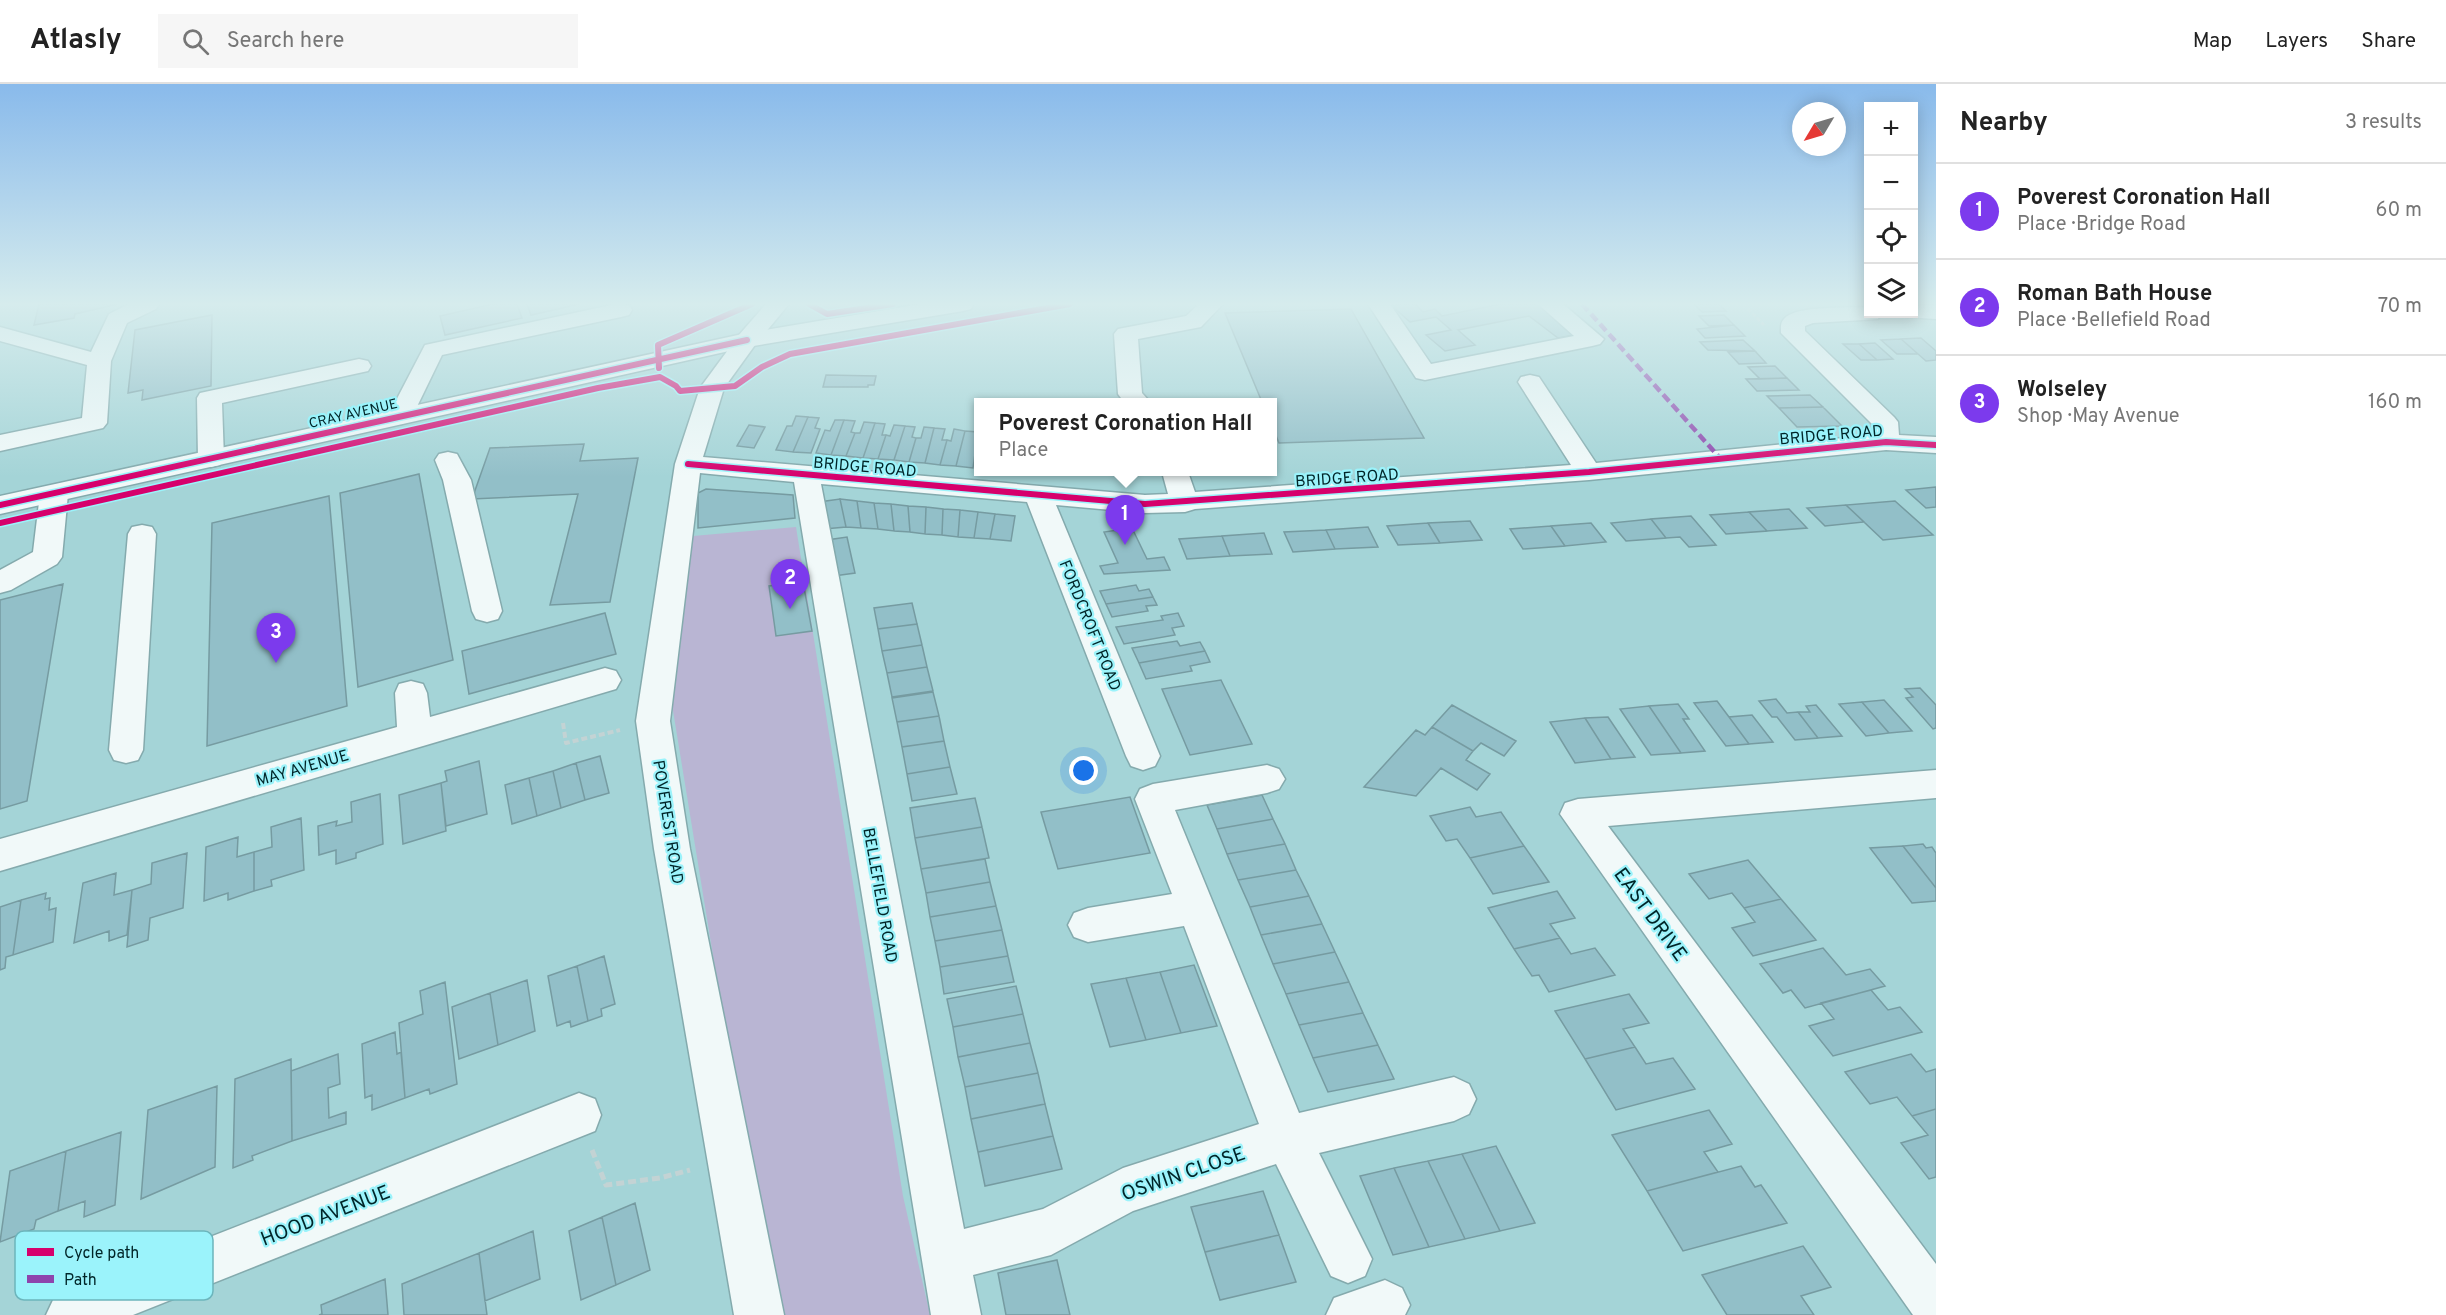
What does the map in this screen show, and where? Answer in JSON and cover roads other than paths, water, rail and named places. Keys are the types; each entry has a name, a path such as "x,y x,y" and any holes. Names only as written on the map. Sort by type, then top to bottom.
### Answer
{"street":[{"path":"401,416 427,361"},
{"name":"CRAY AVENUE","path":"0,505 649,361"},
{"name":"POVEREST ROAD","path":"731,361 712,388 688,464 653,721 672,849 759,1315"},
{"path":"1128,361 1130,394 1134,398"},
{"path":"1417,361 1425,373 1482,361"},
{"path":"1822,361 1885,422 1886,442"},
{"path":"0,443 94,423 99,362"},
{"path":"211,459 209,398 359,366"},
{"path":"1530,382 1589,472"},
{"name":"BRIDGE ROAD","path":"688,464 1145,504 1185,503 1589,472 1886,442 1936,445"},
{"path":"448,460 457,480 487,611"},
{"name":"BELLEFIELD ROAD","path":"806,474 956,1315"},
{"path":"1177,476 1185,503"},
{"path":"0,583 47,557 54,494"},
{"name":"FORDCROFT ROAD","path":"1038,495 1143,756"},
{"path":"126,750 142,534"},
{"name":"MAY AVENUE","path":"0,855 605,680"},
{"path":"411,693 415,734"},
{"path":"1267,779 1154,799 1287,1138 1348,1259"},
{"name":"EAST DRIVE","path":"1936,784 1578,814 1936,1305"},
{"path":"1088,925 1197,908"},
{"name":"OSWIN CLOSE","path":"946,1258 1051,1231 1123,1191 1287,1138 1454,1099"},
{"name":"HOOD AVENUE","path":"213,1259 579,1115"},
{"name":"HOOD AVENUE","path":"71,1315 109,1300"}],"place":[{"name":"Poverest Coronation Hall","path":"1125,545"},
{"name":"Roman Bath House","path":"790,609"},
{"name":"Wolseley","path":"276,663"}]}
